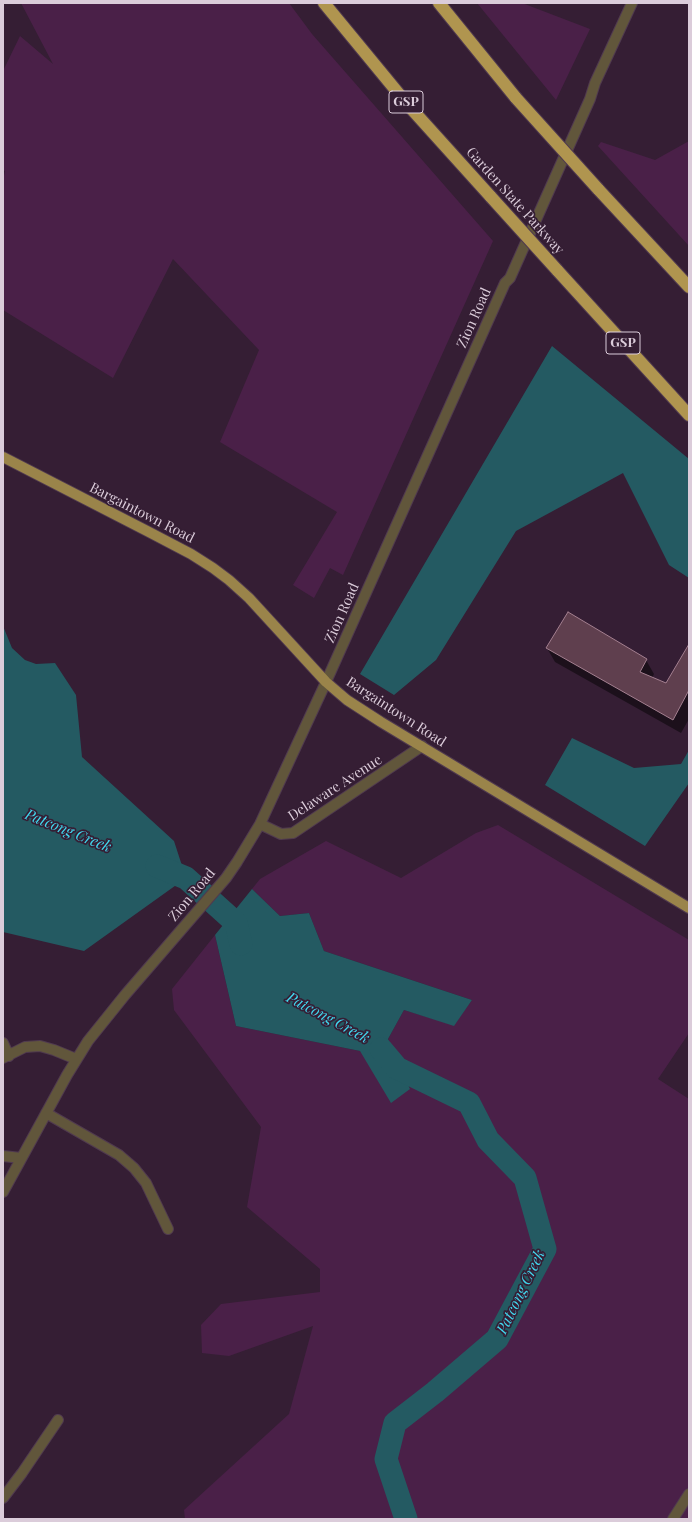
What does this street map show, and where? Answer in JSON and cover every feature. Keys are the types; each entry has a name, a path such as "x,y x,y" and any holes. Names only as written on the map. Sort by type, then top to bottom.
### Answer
{"highway":[{"name":"Garden State Parkway","path":"324,3 408,105 689,415"},
{"path":"438,3 516,98 689,287"}],"main road":[{"name":"Bargaintown Road","path":"3,457 173,544 214,568 254,604 326,682 359,708 689,908"}],"street":[{"name":"Zion Road","path":"4,1185 22,1158 76,1059 106,1019 217,889 237,862 260,824 326,682 505,283 510,278 584,114 595,83 632,3"},
{"name":"Delaware Avenue","path":"260,824 281,834 293,833 422,746"},
{"path":"3,1044 6,1057 25,1047 40,1046 76,1059"},
{"path":"46,1113 119,1155 134,1168 146,1183 168,1229"},
{"path":"3,1156 22,1158"},
{"path":"3,1498 22,1474 58,1420"},
{"path":"673,1519 689,1494"}],"shaded area":[{"path":"21,3 289,3 312,34 493,241 343,575 330,568 314,598 293,585 337,512 220,442 259,350 173,259 113,378 3,310 3,180 5,171 3,170 3,71 20,36 53,64"},
{"path":"477,3 522,3 590,29 556,100"},
{"path":"689,141 689,246 598,146 601,142 655,160"},
{"path":"498,825 689,940 689,1033 658,1079 689,1099 689,1519 185,1519 184,1510 289,1414 313,1326 229,1356 202,1353 201,1325 221,1304 320,1292 320,1269 247,1207 261,1127 174,1010 172,989 215,935 236,1026 360,1051 410,1089 388,1039 404,1010 454,1025 472,1000 324,951 309,913 280,916 252,889 260,879 326,841 401,878 476,833"}],"water":[{"path":"552,346 689,459 689,578 669,565 623,473 516,531 436,660 394,695 360,674"},
{"path":"3,626 12,648 25,660 36,664 55,663 76,695 82,757 174,841 186,878 84,951 3,932"},
{"path":"572,738 634,768 681,764 689,750 689,783 645,846 545,785"},
{"path":"252,889 280,916 309,913 324,951 472,1000 454,1026 404,1010 388,1039 410,1089 391,1103 360,1051 236,1026 215,935"}],"building":[{"path":"568,612 647,659 640,672 666,683 689,644 689,690 673,720 546,648"}],"waterway":[{"name":"Patcong Creek","path":"157,866 186,878 236,923 241,944"},
{"name":"Patcong Creek","path":"381,1049 397,1068 469,1103 488,1140 525,1178 545,1249 497,1339 435,1392 395,1423 386,1459 406,1519"}]}
